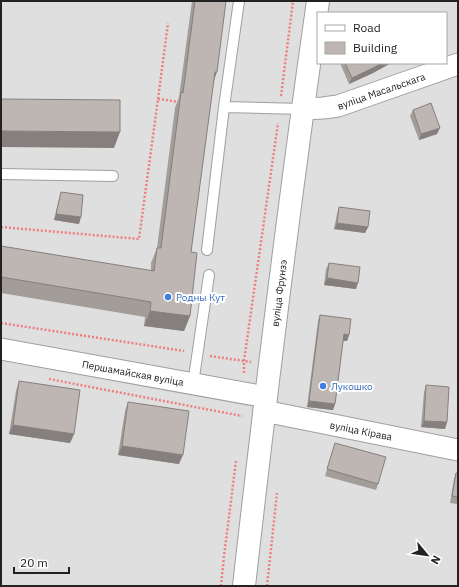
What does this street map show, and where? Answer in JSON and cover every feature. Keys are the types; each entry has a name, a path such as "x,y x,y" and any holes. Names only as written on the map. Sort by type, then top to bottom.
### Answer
{"street":[{"name":"вуліца Фрунзэ","path":"244,586 258,400 318,1"},
{"name":"вуліца Масальскага","path":"302,109 338,106 458,64"},
{"name":"Першамайская вуліца","path":"1,349 193,384 258,400"},
{"name":"вуліца Кірава","path":"258,400 458,450"}],"lane":[{"path":"207,250 224,107 239,1"},
{"path":"224,107 302,109"},
{"path":"1,174 113,176"},
{"path":"193,384 209,275"}],"path":[{"path":"258,400 244,361 280,109 293,1"},
{"path":"158,99 180,102"},
{"path":"1,323 244,361"},
{"path":"48,379 242,416 241,423"},
{"path":"221,586 237,454"}],"shaded area":[{"path":"1,1 458,1 458,586 1,586"}],"building":[{"path":"195,1 226,1 191,252 197,253 190,316 150,311 151,302 1,277 1,246 154,271 157,248 161,248 181,92 183,93"},
{"path":"345,64 380,64 375,67 352,78"},
{"path":"1,99 120,100 120,132 1,131"},
{"path":"431,103 440,128 421,134 413,110"},
{"path":"61,192 83,195 81,217 56,214"},
{"path":"339,207 370,211 368,227 337,223"},
{"path":"329,263 360,267 358,283 327,278"},
{"path":"320,315 351,319 349,335 344,334 335,404 309,401"},
{"path":"19,381 80,390 74,434 13,425"},
{"path":"426,385 449,387 447,422 424,421"},
{"path":"128,402 189,411 183,455 122,446"},
{"path":"335,443 386,457 378,484 327,469"},
{"path":"456,473 458,473 458,497 452,496"}],"place":[{"name":"Родны Кут","path":"168,297"},
{"name":"Лукошко","path":"323,386"}]}
